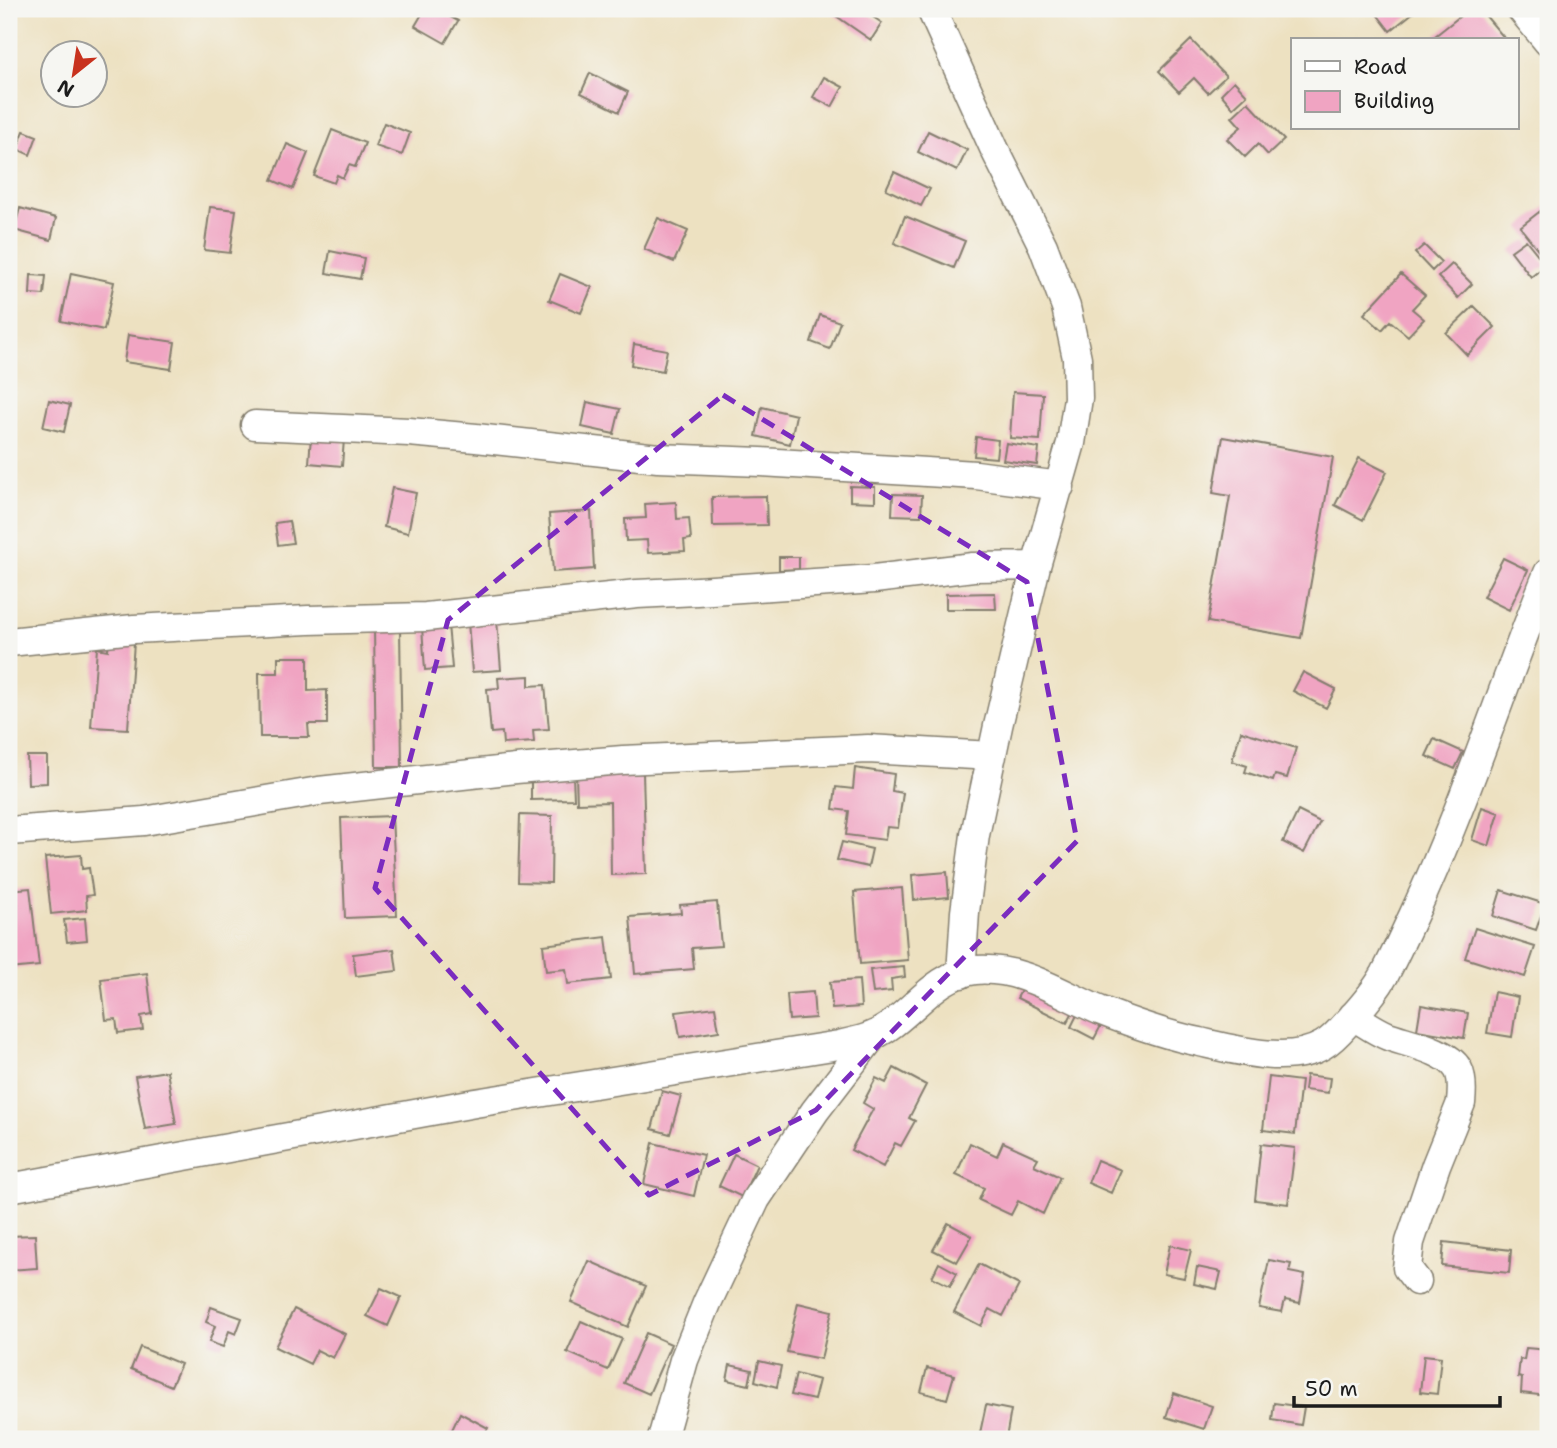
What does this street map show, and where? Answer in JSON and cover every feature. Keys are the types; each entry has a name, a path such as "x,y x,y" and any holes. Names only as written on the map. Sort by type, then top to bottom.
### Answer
{"street":[{"path":"931,9 994,148 1043,246 1066,307 1077,358 1078,398 1071,443 1036,566 975,835 965,912 961,974"},
{"path":"1521,9 1548,42"},
{"path":"255,425 409,432 657,458 976,475 1060,486"},
{"path":"9,642 134,629 426,617 637,594 874,579 973,567 1036,566"},
{"path":"662,1439 688,1349 756,1199 815,1111 872,1037 946,980 974,970 1005,971 1156,1031 1222,1047 1263,1054 1303,1054 1324,1045 1363,1006 1385,975 1433,873 1471,781 1548,573"},
{"path":"9,831 144,821 319,791 623,760 868,749 992,756"},
{"path":"1353,1016 1387,1035 1447,1059 1459,1071 1461,1102 1410,1242 1407,1268 1417,1281"},
{"path":"9,1188 475,1103 815,1049 872,1037"}],"highlighted area":[{"path":"723,395 1027,582 1077,841 816,1110 649,1195 375,888 448,620"}],"building":[{"path":"425,9 436,9 458,21 445,43 415,26"},
{"path":"826,9 861,9 882,23 871,40"},
{"path":"1373,9 1411,9 1414,12 1390,31"},
{"path":"1469,9 1480,9 1504,38 1433,38"},
{"path":"1191,40 1226,76 1208,93 1194,78 1179,92 1159,71"},
{"path":"590,73 628,92 619,112 581,93"},
{"path":"824,77 843,87 832,107 813,97"},
{"path":"1234,81 1247,95 1233,108 1221,94"},
{"path":"1248,102 1284,140 1268,155 1258,144 1245,157 1227,139 1241,127 1232,117"},
{"path":"384,123 410,133 402,155 375,146"},
{"path":"332,130 365,143 355,167 349,165 343,178 337,175 334,183 314,176"},
{"path":"24,131 37,136 30,155 17,149"},
{"path":"928,131 967,150 957,171 918,152"},
{"path":"287,144 308,153 293,189 272,180"},
{"path":"894,172 930,189 921,206 886,189"},
{"path":"1548,205 1548,262 1520,227"},
{"path":"210,207 236,210 230,253 204,250"},
{"path":"20,208 56,218 51,240 14,230"},
{"path":"905,216 965,241 954,268 894,243"},
{"path":"658,218 688,231 674,262 644,249"},
{"path":"1526,240 1546,265 1531,277 1511,251"},
{"path":"1424,245 1441,262 1432,271 1415,253"},
{"path":"330,251 364,258 360,279 326,273"},
{"path":"1452,264 1472,284 1458,298 1438,277"},
{"path":"71,273 114,282 104,330 61,321"},
{"path":"560,274 592,287 581,313 549,300"},
{"path":"1401,274 1425,295 1412,309 1424,319 1408,336 1390,321 1382,330 1364,314"},
{"path":"31,275 46,276 44,295 30,294"},
{"path":"1474,306 1495,327 1467,355 1446,333"},
{"path":"820,315 840,322 830,349 811,342"},
{"path":"128,335 175,342 171,369 124,362"},
{"path":"634,344 667,350 663,371 631,365"},
{"path":"1013,392 1043,394 1040,440 1010,438"},
{"path":"49,400 70,405 64,432 43,427"},
{"path":"587,402 620,409 614,434 582,427"},
{"path":"762,407 796,415 790,444 756,436"},
{"path":"311,436 344,439 342,466 309,463"},
{"path":"976,437 998,440 996,458 974,456"},
{"path":"1223,437 1333,457 1301,638 1208,622 1230,496 1213,493"},
{"path":"1006,443 1039,448 1037,465 1003,460"},
{"path":"1359,458 1387,472 1363,520 1335,505"},
{"path":"850,486 875,487 875,502 850,501"},
{"path":"392,488 416,493 408,533 384,527"},
{"path":"893,494 922,495 921,516 892,515"},
{"path":"766,496 767,525 713,526 712,497"},
{"path":"676,502 677,519 689,518 691,539 684,540 685,551 648,553 647,540 626,541 625,519 646,518 645,504"},
{"path":"591,511 594,569 553,572 549,514"},
{"path":"289,521 293,543 278,545 275,523"},
{"path":"779,557 799,557 799,569 779,570"},
{"path":"1503,558 1528,570 1509,610 1483,597"},
{"path":"995,593 996,609 946,609 946,594"},
{"path":"497,620 501,670 472,672 468,622"},
{"path":"448,625 452,668 425,670 422,627"},
{"path":"374,628 400,628 402,767 376,767"},
{"path":"109,640 134,642 128,729 91,727 97,648 108,650"},
{"path":"278,657 308,657 308,691 327,690 327,724 308,724 309,737 260,737 259,673 278,673"},
{"path":"1303,672 1336,689 1326,708 1293,691"},
{"path":"529,676 529,686 545,685 549,729 533,730 534,742 503,744 502,732 491,733 487,689 499,688 498,678"},
{"path":"1241,731 1296,748 1287,778 1275,775 1273,781 1245,772 1247,766 1232,761"},
{"path":"1434,739 1463,752 1455,769 1426,756"},
{"path":"27,756 47,756 47,783 28,784"},
{"path":"855,768 894,774 892,791 903,793 898,828 887,827 885,840 846,835 849,811 833,809 836,787 853,789"},
{"path":"643,773 646,874 611,875 610,802 577,803 576,775"},
{"path":"573,776 574,799 531,800 531,777"},
{"path":"1482,807 1499,813 1489,846 1472,840"},
{"path":"1298,811 1320,822 1304,853 1283,842"},
{"path":"520,815 552,816 551,883 518,882"},
{"path":"392,816 397,916 345,918 341,818"},
{"path":"842,842 872,849 868,867 837,860"},
{"path":"81,855 82,869 89,868 93,895 86,896 87,910 51,914 45,858"},
{"path":"947,872 949,897 914,900 912,875"},
{"path":"30,888 39,966 9,969 9,890"},
{"path":"902,888 908,960 860,964 854,892"},
{"path":"1501,890 1545,904 1536,930 1493,916"},
{"path":"717,902 721,946 692,948 694,969 635,974 630,917 681,913 680,905"},
{"path":"85,918 87,940 67,942 64,920"},
{"path":"1475,928 1535,947 1525,977 1465,958"},
{"path":"606,937 611,979 568,984 566,969 546,971 543,945"},
{"path":"394,949 397,971 356,976 353,954"},
{"path":"904,967 905,977 891,979 892,991 873,993 870,970"},
{"path":"147,973 152,1014 141,1016 143,1030 118,1033 116,1019 106,1020 101,979"},
{"path":"859,980 861,1007 832,1009 830,982"},
{"path":"1024,985 1074,1010 1067,1023 1017,998"},
{"path":"813,992 815,1018 789,1020 787,994"},
{"path":"1494,992 1518,997 1512,1037 1487,1033"},
{"path":"1421,1005 1468,1013 1464,1038 1417,1030"},
{"path":"715,1007 719,1031 680,1037 676,1012"},
{"path":"1080,1009 1103,1022 1094,1039 1071,1027"},
{"path":"894,1068 926,1085 909,1118 915,1121 901,1146 895,1143 883,1167 851,1150 873,1109 863,1103 876,1078 886,1083"},
{"path":"167,1071 176,1124 145,1129 135,1076"},
{"path":"1306,1075 1330,1078 1328,1093 1304,1090"},
{"path":"1269,1077 1301,1081 1295,1134 1263,1130"},
{"path":"662,1091 681,1096 670,1134 652,1129"},
{"path":"1003,1142 1038,1158 1034,1165 1060,1177 1043,1214 1018,1201 1011,1215 979,1200 984,1188 956,1175 970,1143 997,1156"},
{"path":"653,1143 703,1155 694,1196 644,1184"},
{"path":"1261,1144 1295,1148 1288,1204 1255,1200"},
{"path":"734,1154 757,1165 742,1197 719,1186"},
{"path":"1097,1160 1121,1170 1111,1193 1088,1183"},
{"path":"948,1223 972,1236 957,1262 933,1250"},
{"path":"35,1235 37,1268 9,1270 9,1236"},
{"path":"1444,1242 1511,1250 1509,1273 1442,1266"},
{"path":"1170,1245 1191,1250 1184,1278 1164,1274"},
{"path":"1269,1260 1291,1264 1289,1272 1305,1275 1300,1303 1285,1300 1282,1312 1259,1308"},
{"path":"589,1261 646,1286 628,1327 571,1302"},
{"path":"939,1263 957,1273 950,1286 932,1277"},
{"path":"979,1264 1019,1285 1003,1316 990,1309 981,1326 954,1312"},
{"path":"1197,1267 1221,1272 1217,1289 1194,1284"},
{"path":"381,1288 401,1297 388,1326 367,1316"},
{"path":"798,1303 832,1311 821,1359 787,1352"},
{"path":"211,1307 242,1318 236,1334 229,1331 223,1347 209,1342 215,1326 206,1322"},
{"path":"294,1309 345,1334 333,1358 317,1350 310,1364 275,1347"},
{"path":"581,1321 622,1339 608,1370 567,1352"},
{"path":"646,1333 671,1344 649,1394 624,1383"},
{"path":"140,1347 181,1364 171,1386 131,1369"},
{"path":"1526,1348 1548,1350 1548,1396 1521,1393 1522,1378 1518,1377 1520,1359 1524,1360"},
{"path":"1424,1355 1441,1357 1437,1394 1420,1392"},
{"path":"759,1361 781,1366 777,1387 755,1381"},
{"path":"730,1365 752,1370 749,1385 727,1380"},
{"path":"927,1368 954,1375 947,1399 921,1392"},
{"path":"796,1374 819,1380 814,1400 791,1395"},
{"path":"1174,1393 1212,1406 1204,1429 1166,1417"},
{"path":"1274,1403 1304,1407 1301,1425 1272,1420"},
{"path":"986,1405 1011,1410 1006,1438 980,1433"},
{"path":"460,1413 488,1428 482,1439 456,1439 449,1436"}]}
